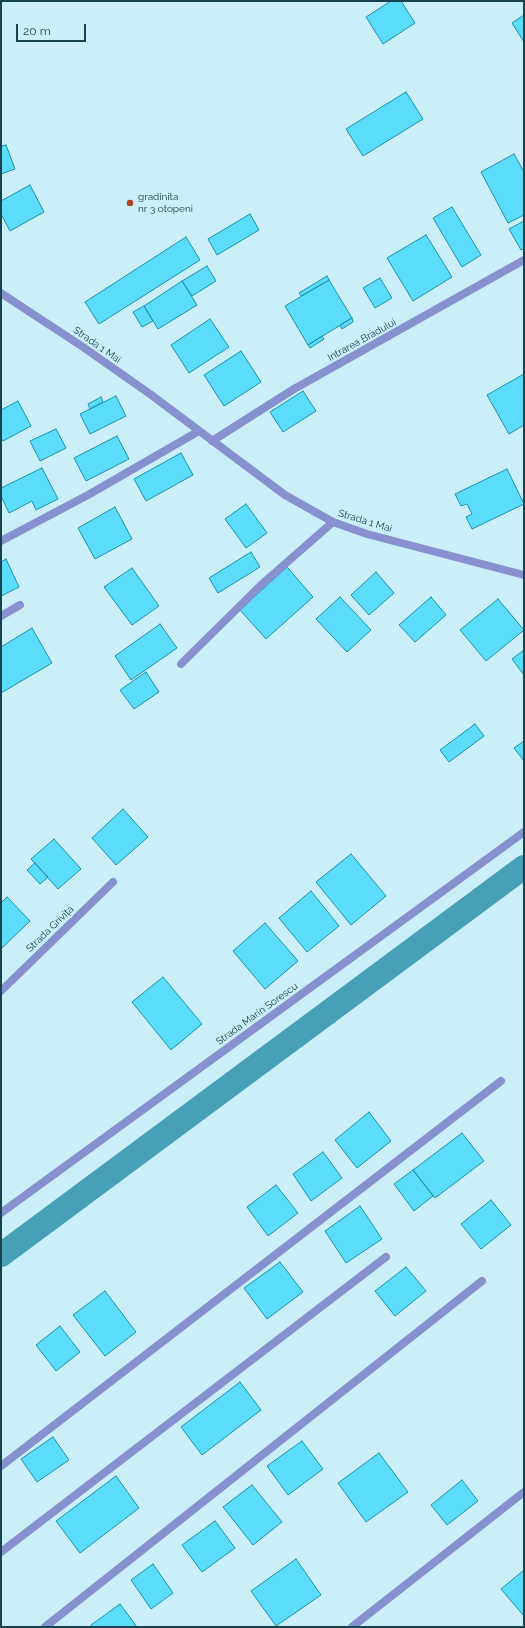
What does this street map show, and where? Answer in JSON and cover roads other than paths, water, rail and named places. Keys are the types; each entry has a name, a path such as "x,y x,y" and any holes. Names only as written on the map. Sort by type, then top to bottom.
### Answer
{"street":[{"name":"Intrarea Bradului","path":"212,441 294,390 524,260"},
{"name":"Strada 1 Mai","path":"1,293 83,346 285,495 333,522 367,534 524,576"},
{"path":"1,541 88,495 199,431"},
{"path":"181,664 261,585 333,522"},
{"path":"1,616 20,606"},
{"name":"Strada Marin Sorescu","path":"1,1213 524,832"},
{"name":"Strada Grivița","path":"1,991 113,882"},
{"path":"1,1466 501,1081"},
{"path":"1,1552 386,1257"},
{"path":"45,1627 482,1281"},
{"path":"352,1627 524,1492"}],"waterway":[{"path":"1,1255 524,867"}],"place":[{"name":"gradinita nr 3 otopeni","path":"130,203"}]}
